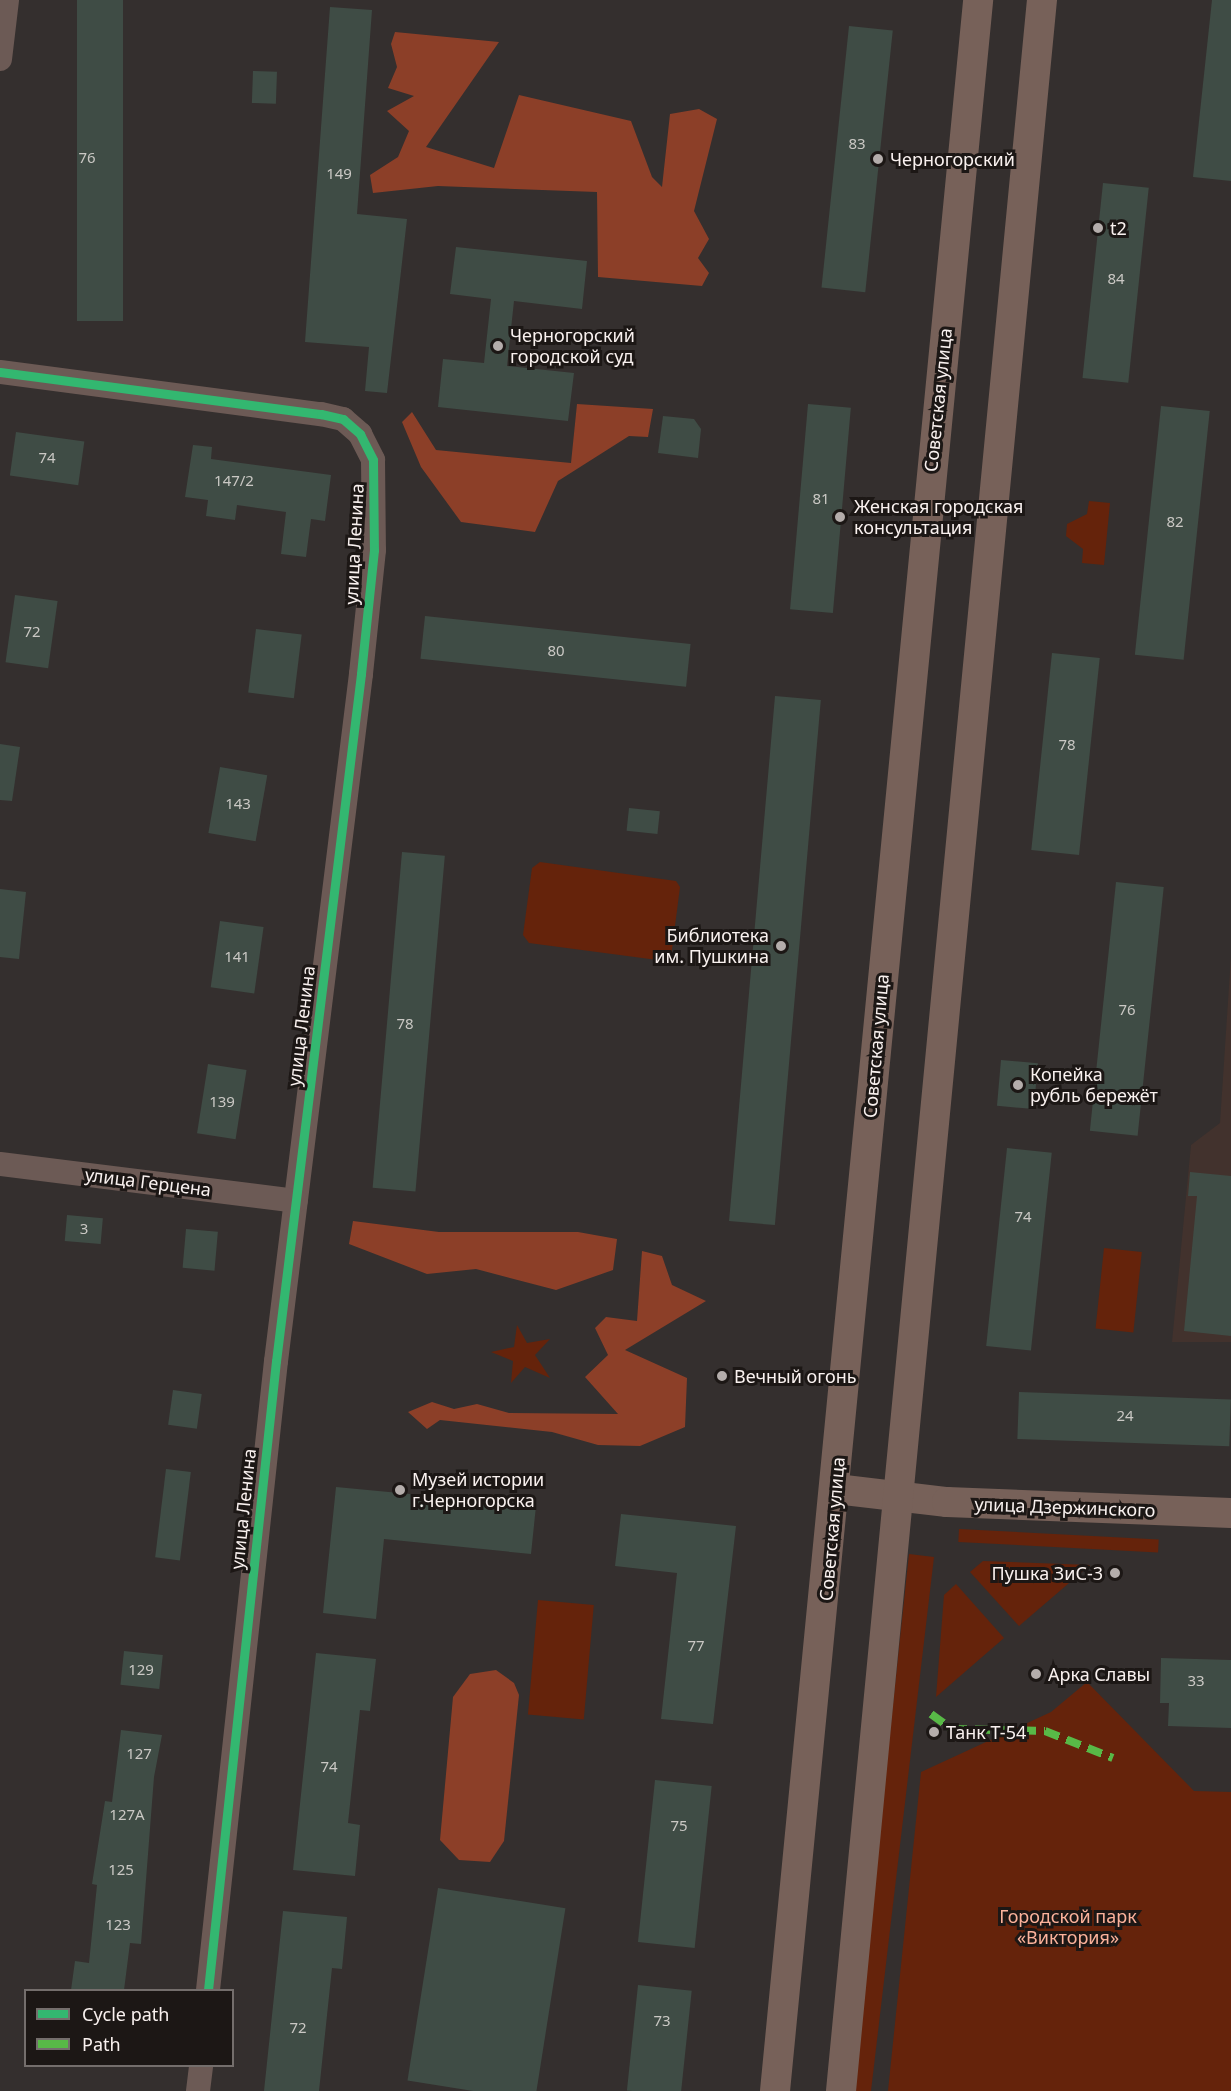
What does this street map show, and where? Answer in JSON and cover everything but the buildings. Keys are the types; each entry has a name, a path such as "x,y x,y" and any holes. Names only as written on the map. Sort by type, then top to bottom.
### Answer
{"main road":[{"name":"Советская улица","path":"775,2091 836,1489 978,0"},
{"path":"841,2091 1042,0"},
{"name":"улица Дзержинского","path":"836,1489 899,1497 1231,1513"}],"street":[{"path":"0,59 8,0"},
{"name":"улица Ленина","path":"0,372 321,414 343,419 360,434 373,460 374,549 362,663 296,1201 208,1989"},
{"name":"улица Герцена","path":"0,1164 296,1201"},
{"path":"198,2091 201,2067"}],"shaded area":[{"path":"395,32 499,42 426,147 494,168 519,95 631,121 652,177 662,187 670,114 699,109 717,119 694,211 709,239 698,258 709,273 702,286 598,277 597,192 438,186 373,193 370,175 398,157 409,131 387,111 414,96 388,88 397,67 391,44"},
{"path":"577,404 653,409 648,437 629,436 558,481 535,532 461,522 421,467 402,422 412,412 436,450 571,463"},
{"path":"1231,956 1231,1342 1172,1342 1191,1145 1220,1123"},
{"path":"353,1221 439,1232 578,1232 617,1239 613,1270 556,1290 476,1269 427,1274 349,1244"},
{"path":"642,1251 662,1256 672,1285 706,1301 625,1350 687,1378 685,1427 640,1446 598,1445 552,1432 440,1420 427,1429 408,1412 432,1402 454,1409 477,1404 509,1413 618,1414 585,1377 608,1355 595,1328 606,1317 637,1321"},
{"path":"496,1670 514,1683 519,1695 504,1841 490,1862 459,1860 440,1840 453,1697 470,1674"}],"green space":[{"path":"1089,501 1110,503 1104,565 1082,563 1083,549 1066,536 1067,524 1087,514"},
{"path":"540,862 676,881 680,887 671,957 665,961 529,943 523,935 532,868"},
{"path":"1104,1248 1142,1252 1133,1333 1096,1329"},
{"path":"517,1325 527,1343 550,1339 535,1355 550,1378 525,1367 511,1383 513,1361 491,1352 514,1347"},
{"path":"959,1529 1159,1539 1158,1552 958,1542"},
{"path":"909,1554 934,1557 871,2091 852,2091"},
{"path":"983,1561 1090,1565 1019,1626 970,1572"},
{"path":"956,1584 1004,1638 936,1697 944,1595"},
{"path":"538,1600 594,1605 584,1719 528,1715"},
{"name":"Городской парк «Виктория»","path":"1087,1682 1194,1791 1231,1792 1231,2091 888,2091 921,1772 1051,1712"}],"marked path":[{"path":"931,1714 952,1729 1045,1731 1113,1758"}],"cycle path":[{"path":"0,372 321,414 343,419 360,434 373,460 374,550 361,674 276,1361 208,1989"}],"place":[{"name":"Черногорский","path":"878,159"},
{"name":"t2","path":"1098,228"},
{"name":"Черногорский городской суд","path":"498,346"},
{"name":"Женская городская консультация","path":"840,517"},
{"name":"Библиотека им. Пушкина","path":"781,946"},
{"name":"Копейка рубль бережёт","path":"1018,1085"},
{"name":"Вечный огонь","path":"722,1376"},
{"name":"Музей истории г.Черногорска","path":"400,1490"},
{"name":"Пушка ЗиС-3","path":"1115,1573"},
{"name":"Арка Славы","path":"1036,1674"},
{"name":"Танк Т-54","path":"934,1732"}]}
